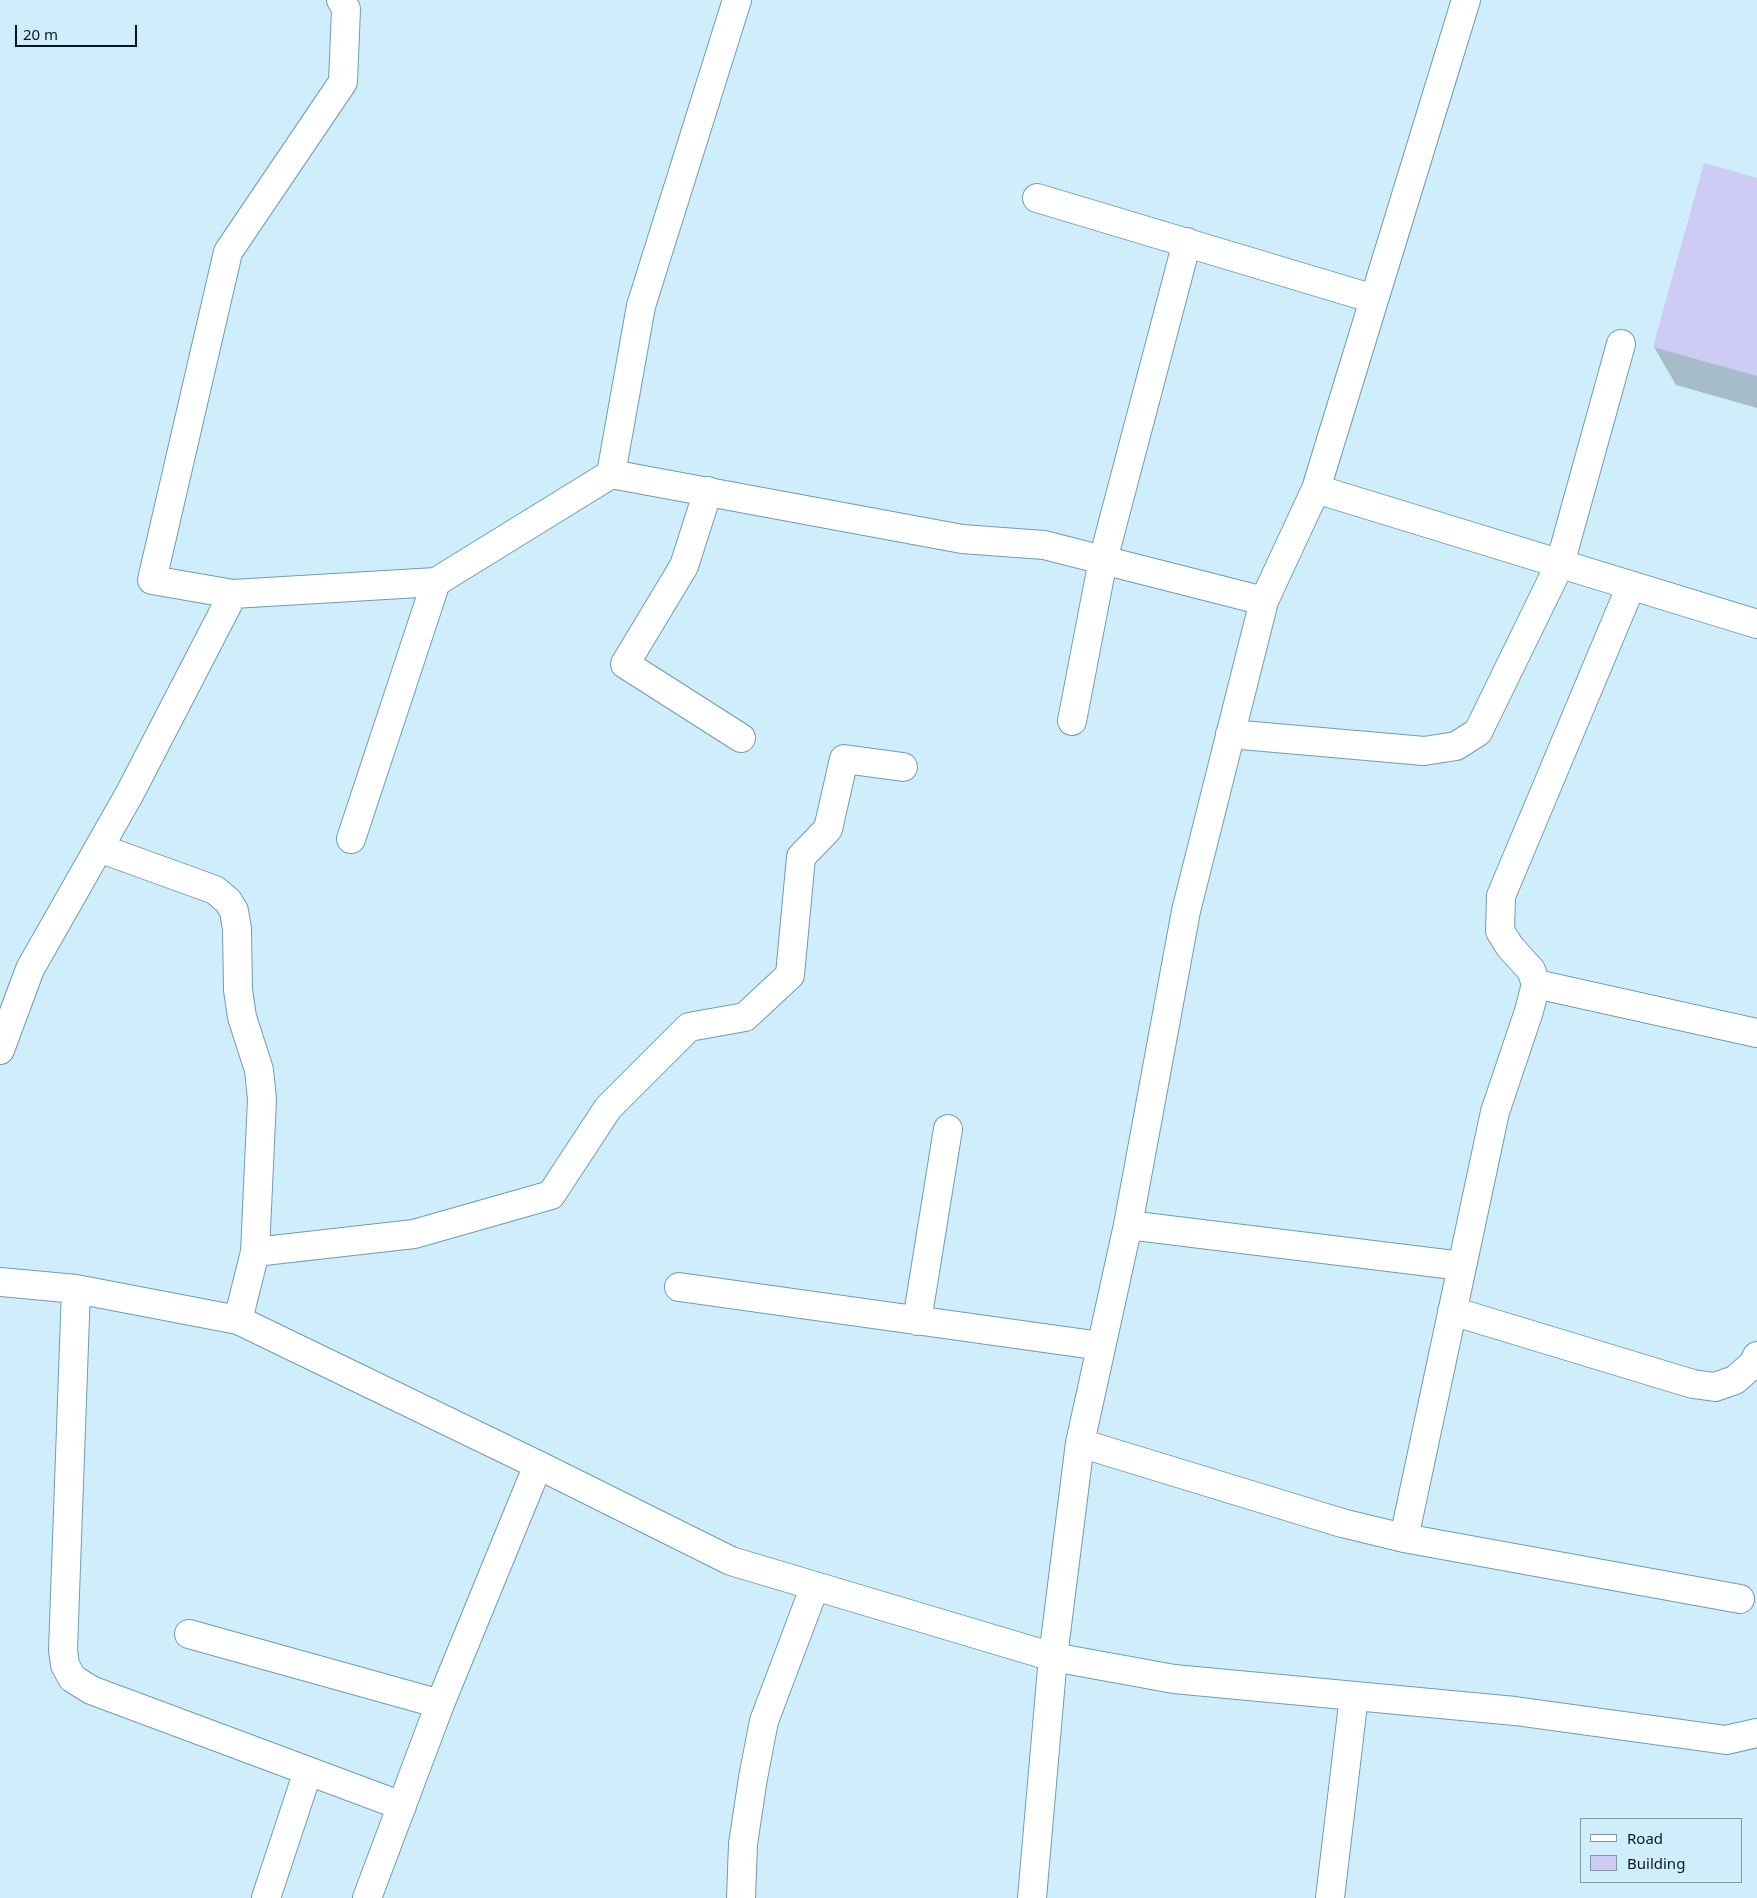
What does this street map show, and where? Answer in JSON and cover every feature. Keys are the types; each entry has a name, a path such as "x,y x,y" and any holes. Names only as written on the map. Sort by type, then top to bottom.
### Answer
{"street":[{"path":"341,0 346,9 343,82 228,252 152,580 233,594 436,582 611,474 962,539 1044,545 1264,601"},
{"path":"611,474 641,306 737,0"},
{"path":"1032,1898 1053,1657 1080,1443 1128,1224 1186,911 1264,601 1316,489 1466,0"},
{"path":"1037,198 1374,299"},
{"path":"1072,721 1103,560 1187,242"},
{"path":"1230,734 1424,751 1456,746 1478,732 1560,564 1621,344"},
{"path":"1316,489 1757,624"},
{"path":"708,491 684,566 624,664 741,738"},
{"path":"351,839 436,582"},
{"path":"1404,1538 1495,1112 1529,1011 1536,984 1530,970 1510,947 1500,931 1501,896 1631,586"},
{"path":"0,1050 30,969 130,793 233,594"},
{"path":"255,1252 414,1234 552,1196 608,1108 689,1027 745,1017 790,975 800,857 828,829 844,759 904,767"},
{"path":"99,848 215,890 228,901 234,911 237,929 238,990 242,1017 259,1070 262,1099 255,1252 238,1320"},
{"path":"1536,984 1757,1033"},
{"path":"917,1321 948,1129"},
{"path":"1128,1224 1462,1266"},
{"path":"0,1282 76,1289 238,1320 731,1561 1053,1657 1174,1679 1515,1711 1726,1740 1757,1733"},
{"path":"678,1287 1101,1346"},
{"path":"76,1289 63,1650 65,1665 72,1678 92,1690 402,1806"},
{"path":"1452,1311 1693,1384 1716,1386 1734,1380 1753,1364 1757,1356"},
{"path":"1080,1443 1342,1523 1404,1538 1740,1599"},
{"path":"367,1898 440,1704 538,1465"},
{"path":"741,1898 743,1844 764,1721 815,1586"},
{"path":"189,1634 440,1704"},
{"path":"1330,1898 1354,1696"},
{"path":"266,1898 308,1771"}],"building":[{"path":"1704,163 1757,178 1757,376 1653,347"}]}
